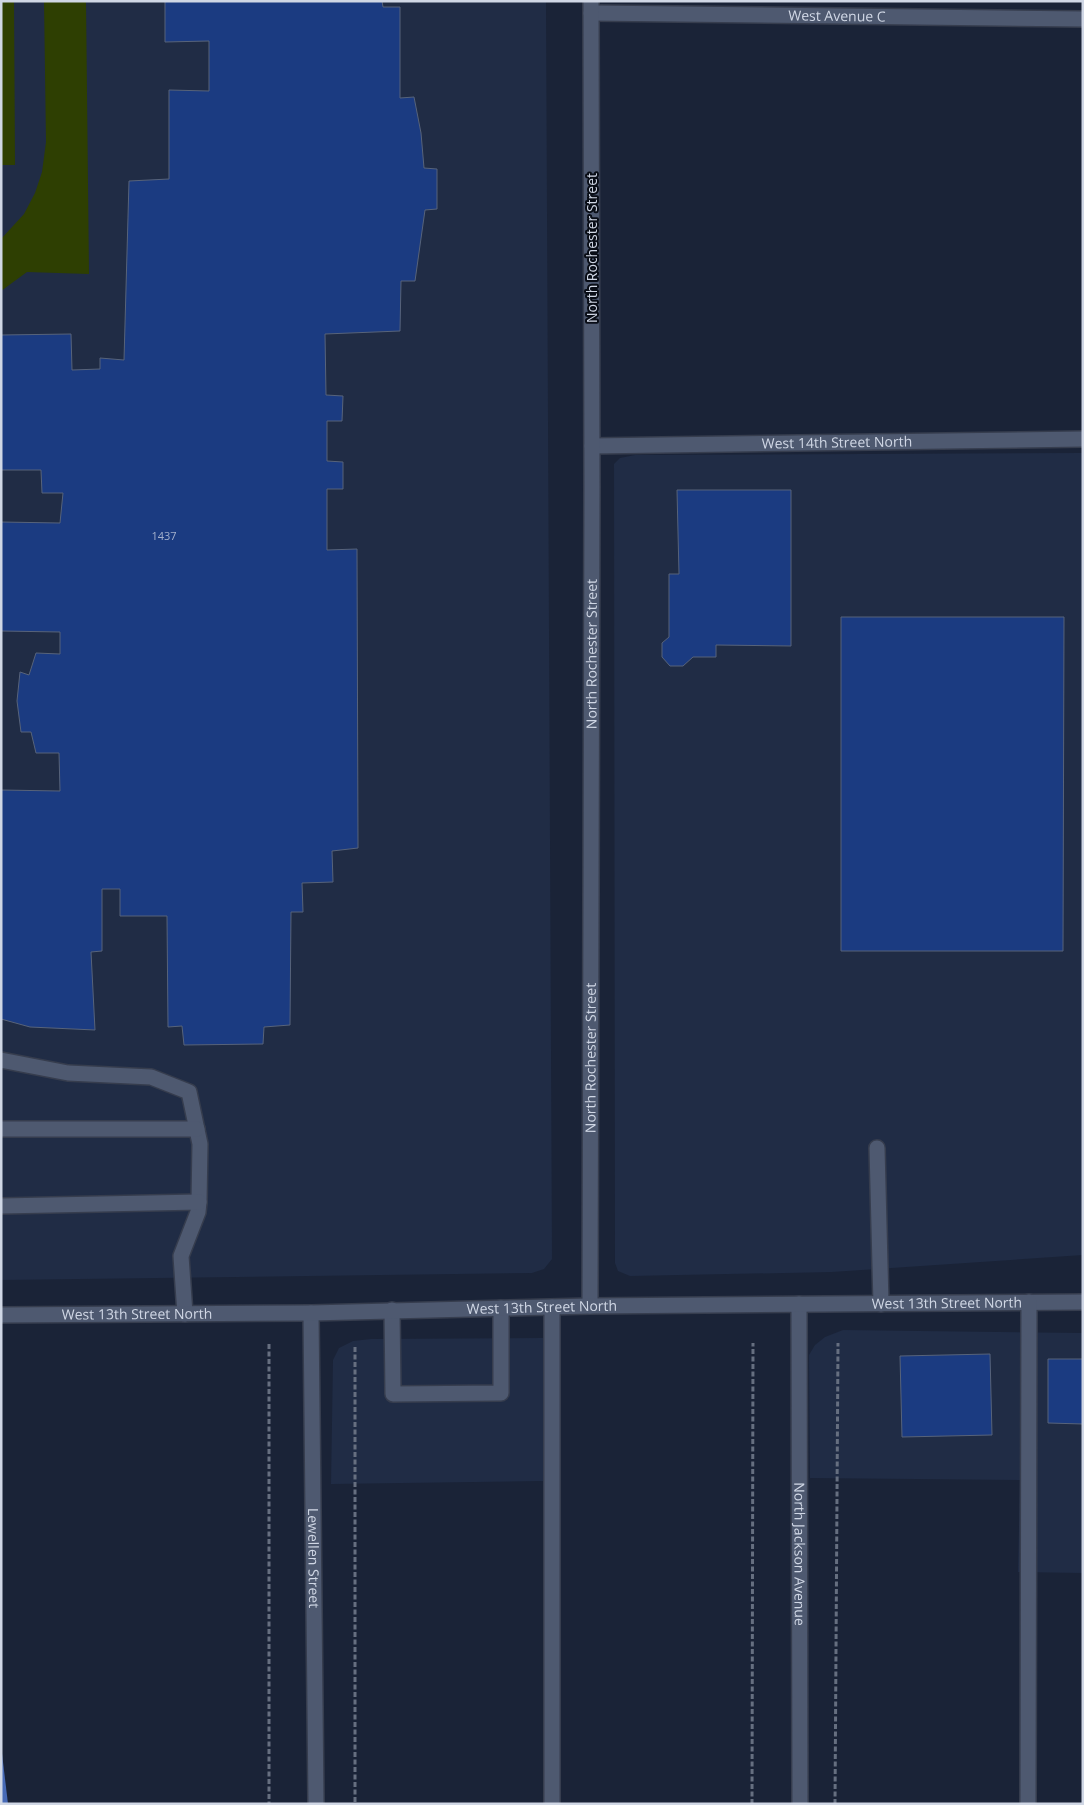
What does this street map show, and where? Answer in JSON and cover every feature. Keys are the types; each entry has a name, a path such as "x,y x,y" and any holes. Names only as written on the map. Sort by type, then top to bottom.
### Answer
{"street":[{"name":"West Avenue C","path":"591,7 1083,19"},
{"name":"North Rochester Street","path":"590,1306 591,7"},
{"name":"West 14th Street North","path":"592,446 1083,439"},
{"path":"1,1060 68,1073 151,1077 189,1092 200,1144 199,1202 198,1212 181,1256 185,1314"},
{"path":"1,1129 197,1129"},
{"path":"877,1148 881,1304"},
{"path":"1,1206 199,1202"},
{"path":"1028,1804 1029,1302"},
{"name":"West 13th Street North","path":"1,1314 310,1313 590,1306 1083,1302"},
{"name":"North Jackson Avenue","path":"799,1304 800,1804"},
{"path":"552,1307 552,1804"},
{"path":"392,1310 393,1394 502,1393 502,1308"},
{"name":"Lewellen Street","path":"310,1313 316,1804"}],"path":[{"path":"752,1804 754,1343"},
{"path":"835,1804 838,1343"},
{"path":"269,1344 269,1804"},
{"path":"355,1347 355,1804"}],"shaded area":[{"path":"1,1 546,1 552,1259 544,1269 532,1273 1,1280"},
{"path":"1083,453 1083,1255 832,1272 630,1276 618,1271 615,1263 614,464 620,458 635,455"},
{"path":"843,1330 1083,1333 1083,1573 1018,1572 1020,1480 810,1478 809,1355 815,1345 825,1337"},
{"path":"543,1338 543,1481 331,1484 333,1360 339,1348 353,1341 371,1339"}],"green space":[{"path":"1,1 14,1 15,165 1,165"},
{"path":"44,1 86,1 89,274 27,272 1,291 1,239 24,214 35,193 42,172 46,142"}],"water":[{"path":"1,1745 8,1804 1,1804"}],"building":[{"path":"165,1 382,1 383,7 400,7 400,98 414,97 421,133 424,168 437,169 437,209 425,210 415,281 401,281 400,331 325,334 326,395 343,396 342,421 327,421 327,461 343,462 343,489 327,489 327,550 357,549 358,848 332,851 333,882 302,883 303,912 291,912 290,1025 264,1027 263,1044 184,1045 182,1026 168,1027 167,916 120,916 120,889 102,889 102,951 91,952 95,1030 30,1027 1,1019 1,790 60,791 59,753 36,753 31,732 21,732 17,701 20,672 29,675 36,653 60,654 60,632 1,631 1,522 60,523 63,493 42,493 41,470 1,470 1,335 71,334 72,370 100,369 100,358 124,360 129,181 169,179 169,90 209,91 209,41 165,42"},
{"path":"677,490 791,490 791,646 716,645 716,657 693,657 683,666 670,666 662,657 662,643 669,637 669,574 679,574"},
{"path":"841,617 1064,617 1063,951 841,951"},
{"path":"990,1354 992,1435 902,1437 900,1356"},
{"path":"1048,1359 1083,1359 1083,1424 1048,1423"}]}
